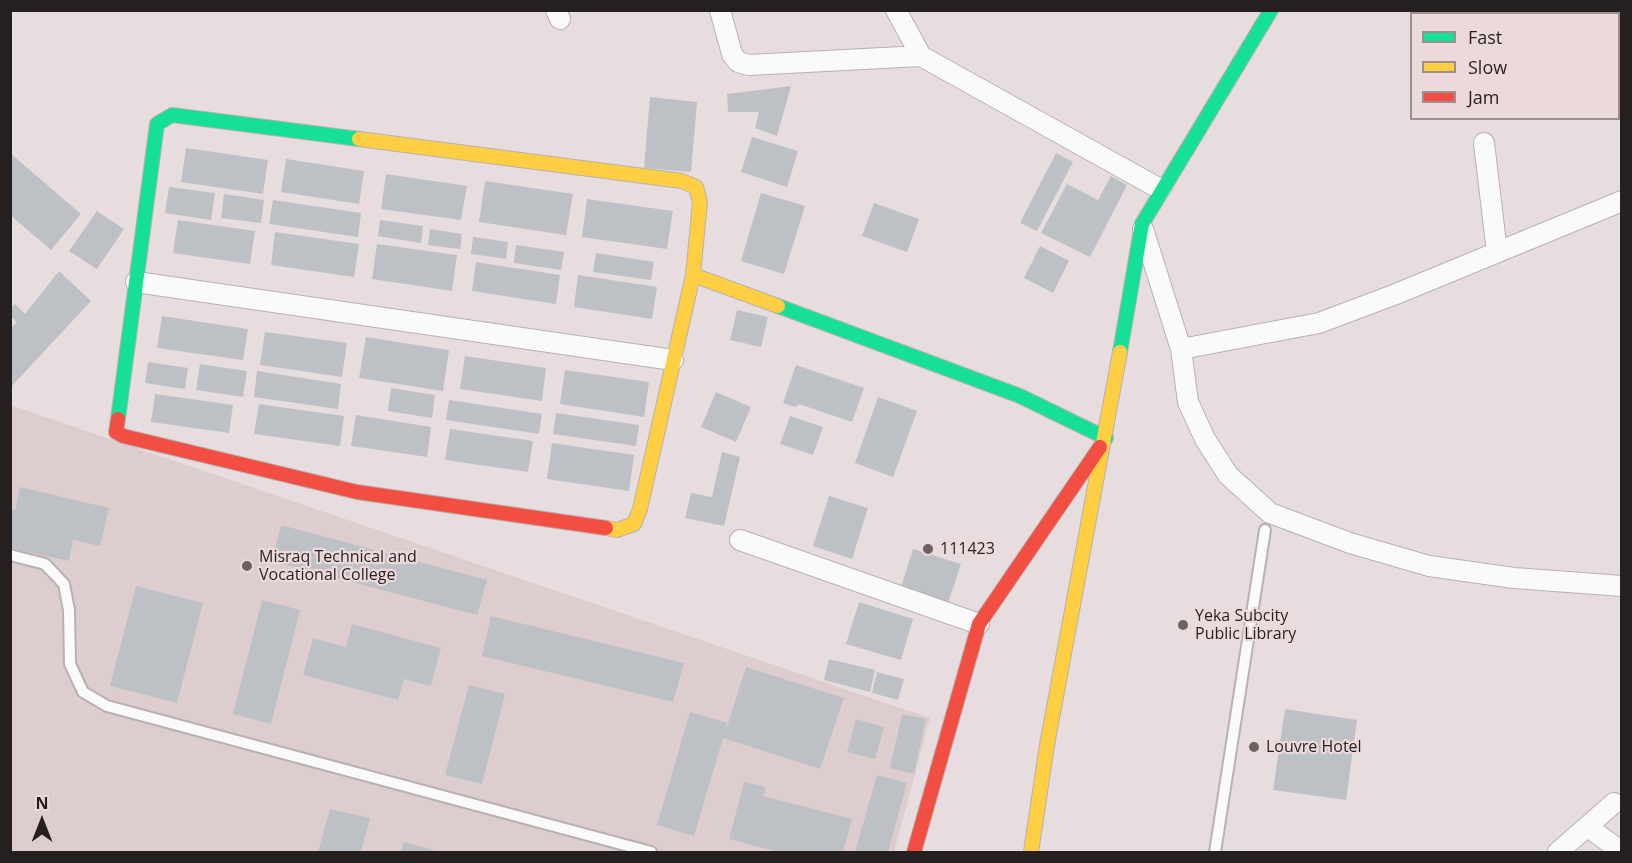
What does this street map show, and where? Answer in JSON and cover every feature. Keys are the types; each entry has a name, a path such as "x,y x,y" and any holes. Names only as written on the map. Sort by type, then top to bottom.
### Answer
{"street":[{"path":"720,10 732,54 738,62 749,65 921,56 1160,189"},
{"path":"896,10 921,56"},
{"path":"1031,852 1047,745 1106,438 1142,224 1160,189 1271,10"},
{"path":"172,115 682,181 696,187 700,202 693,275 640,509 634,524 617,530 357,492 123,436 116,432 157,124 172,115"},
{"path":"1484,143 1497,252"},
{"path":"1181,350 1319,323 1396,294 1622,201"},
{"path":"1142,224 1181,350 1188,402 1205,439 1228,475 1270,513 1350,543 1429,566 1514,578 1622,586"},
{"path":"693,275 1020,396 1106,438"},
{"path":"136,282 674,360"},
{"path":"914,852 979,624 1106,438"},
{"path":"740,540 979,624"},
{"path":"1558,852 1614,803"},
{"path":"1588,827 1622,852"}],"lane":[{"path":"1215,852 1265,530"},
{"path":"10,555 45,564 64,584 69,610 70,664 83,693 107,706 651,852"}],"shaded area":[{"name":"Misraq Technical and Vocational College","path":"10,405 930,718 894,852 11,852"}],"building":[{"path":"791,86 777,136 755,128 759,112 728,112 727,94"},
{"path":"650,97 697,102 691,172 644,168"},
{"path":"752,137 798,151 787,187 741,172"},
{"path":"186,148 268,160 263,194 181,182"},
{"path":"10,153 81,214 51,250 10,215"},
{"path":"1056,153 1073,162 1037,231 1020,223"},
{"path":"286,159 364,171 359,204 281,192"},
{"path":"386,174 467,186 461,220 381,209"},
{"path":"1111,176 1127,185 1090,257 1041,233 1067,184 1098,200"},
{"path":"485,181 573,194 566,235 479,222"},
{"path":"169,187 215,193 211,220 165,213"},
{"path":"761,193 805,206 784,274 741,261"},
{"path":"224,194 264,200 261,223 221,218"},
{"path":"587,199 673,211 667,249 582,237"},
{"path":"273,200 361,213 358,237 269,224"},
{"path":"874,203 919,219 907,252 862,236"},
{"path":"97,211 124,229 97,269 69,251"},
{"path":"178,220 255,231 250,264 173,253"},
{"path":"380,220 423,226 421,243 378,236"},
{"path":"430,229 462,234 460,249 428,245"},
{"path":"275,232 359,244 354,277 271,265"},
{"path":"473,237 508,242 506,259 471,254"},
{"path":"377,244 457,255 452,291 372,279"},
{"path":"516,245 564,252 561,270 514,263"},
{"path":"1040,246 1069,261 1053,293 1024,278"},
{"path":"596,253 654,262 651,280 593,272"},
{"path":"476,262 560,275 556,304 472,291"},
{"path":"59,271 91,301 10,388 10,329 17,322 10,316 10,309 15,304 25,314"},
{"path":"578,275 657,287 652,319 574,307"},
{"path":"737,310 768,317 761,347 730,340"},
{"path":"162,316 248,329 243,360 157,348"},
{"path":"265,332 347,343 342,377 260,365"},
{"path":"366,337 449,350 443,391 359,378"},
{"path":"465,356 546,368 542,401 460,389"},
{"path":"148,362 188,368 185,389 145,383"},
{"path":"200,364 247,371 243,397 196,390"},
{"path":"796,365 864,388 852,422 799,404 795,407 783,403"},
{"path":"565,370 649,382 644,417 560,404"},
{"path":"257,371 341,384 338,409 254,397"},
{"path":"391,388 435,395 432,418 388,411"},
{"path":"716,392 751,407 736,442 701,427"},
{"path":"155,394 233,405 229,433 151,422"},
{"path":"878,397 917,411 893,477 855,463"},
{"path":"449,400 542,414 539,434 446,420"},
{"path":"259,404 344,416 340,446 254,434"},
{"path":"556,413 639,425 636,446 553,434"},
{"path":"356,415 431,427 427,457 351,446"},
{"path":"790,416 823,427 813,455 780,444"},
{"path":"450,429 533,441 528,472 445,460"},
{"path":"552,443 634,455 629,491 547,479"},
{"path":"722,452 740,457 724,526 685,518 691,493 712,497"},
{"path":"20,487 109,508 100,546 73,540 69,561 10,548 10,509 15,510"},
{"path":"829,496 868,508 852,559 813,546"},
{"path":"281,525 487,580 477,615 272,561"},
{"path":"913,549 961,564 946,609 899,594"},
{"path":"136,586 203,603 177,703 110,686"},
{"path":"262,600 300,610 271,724 233,714"},
{"path":"859,602 913,619 901,660 846,644"},
{"path":"491,616 684,663 673,702 482,656"},
{"path":"352,624 441,648 431,686 404,679 398,700 303,675 313,638 346,647"},
{"path":"829,659 875,670 870,692 824,680"},
{"path":"746,667 844,698 820,769 723,738 694,836 657,825 690,712 727,723 724,736"},
{"path":"877,672 904,679 898,700 872,693"},
{"path":"469,685 505,694 482,784 445,775"},
{"path":"1285,709 1357,720 1346,800 1273,790"},
{"path":"902,714 926,719 914,774 890,768"},
{"path":"856,719 884,727 875,759 847,752"},
{"path":"877,775 907,783 888,852 855,852"},
{"path":"744,782 766,787 763,796 852,819 843,852 778,852 729,839"},
{"path":"330,809 370,818 361,852 318,852"},
{"path":"404,842 440,852 401,852"}],"traffic: fast":[{"path":"1120,352 1142,224 1271,10"},
{"path":"118,419 157,124 172,115 359,139"},
{"path":"778,306 1020,396 1106,438"}],"traffic: slow":[{"path":"359,139 682,181 696,187 700,202 693,275 778,306"},
{"path":"606,528 617,530 634,524 640,509 693,275"},
{"path":"1031,852 1047,745 1120,352"}],"traffic: jam":[{"path":"118,419 116,432 123,436 357,492 606,528"},
{"path":"914,852 979,624 1100,447"}],"place":[{"name":"111423","path":"928,549"},
{"name":"Misraq Technical and Vocational College","path":"247,566"},
{"name":"Yeka Subcity Public Library","path":"1183,625"},
{"name":"Louvre Hotel","path":"1254,747"}]}
